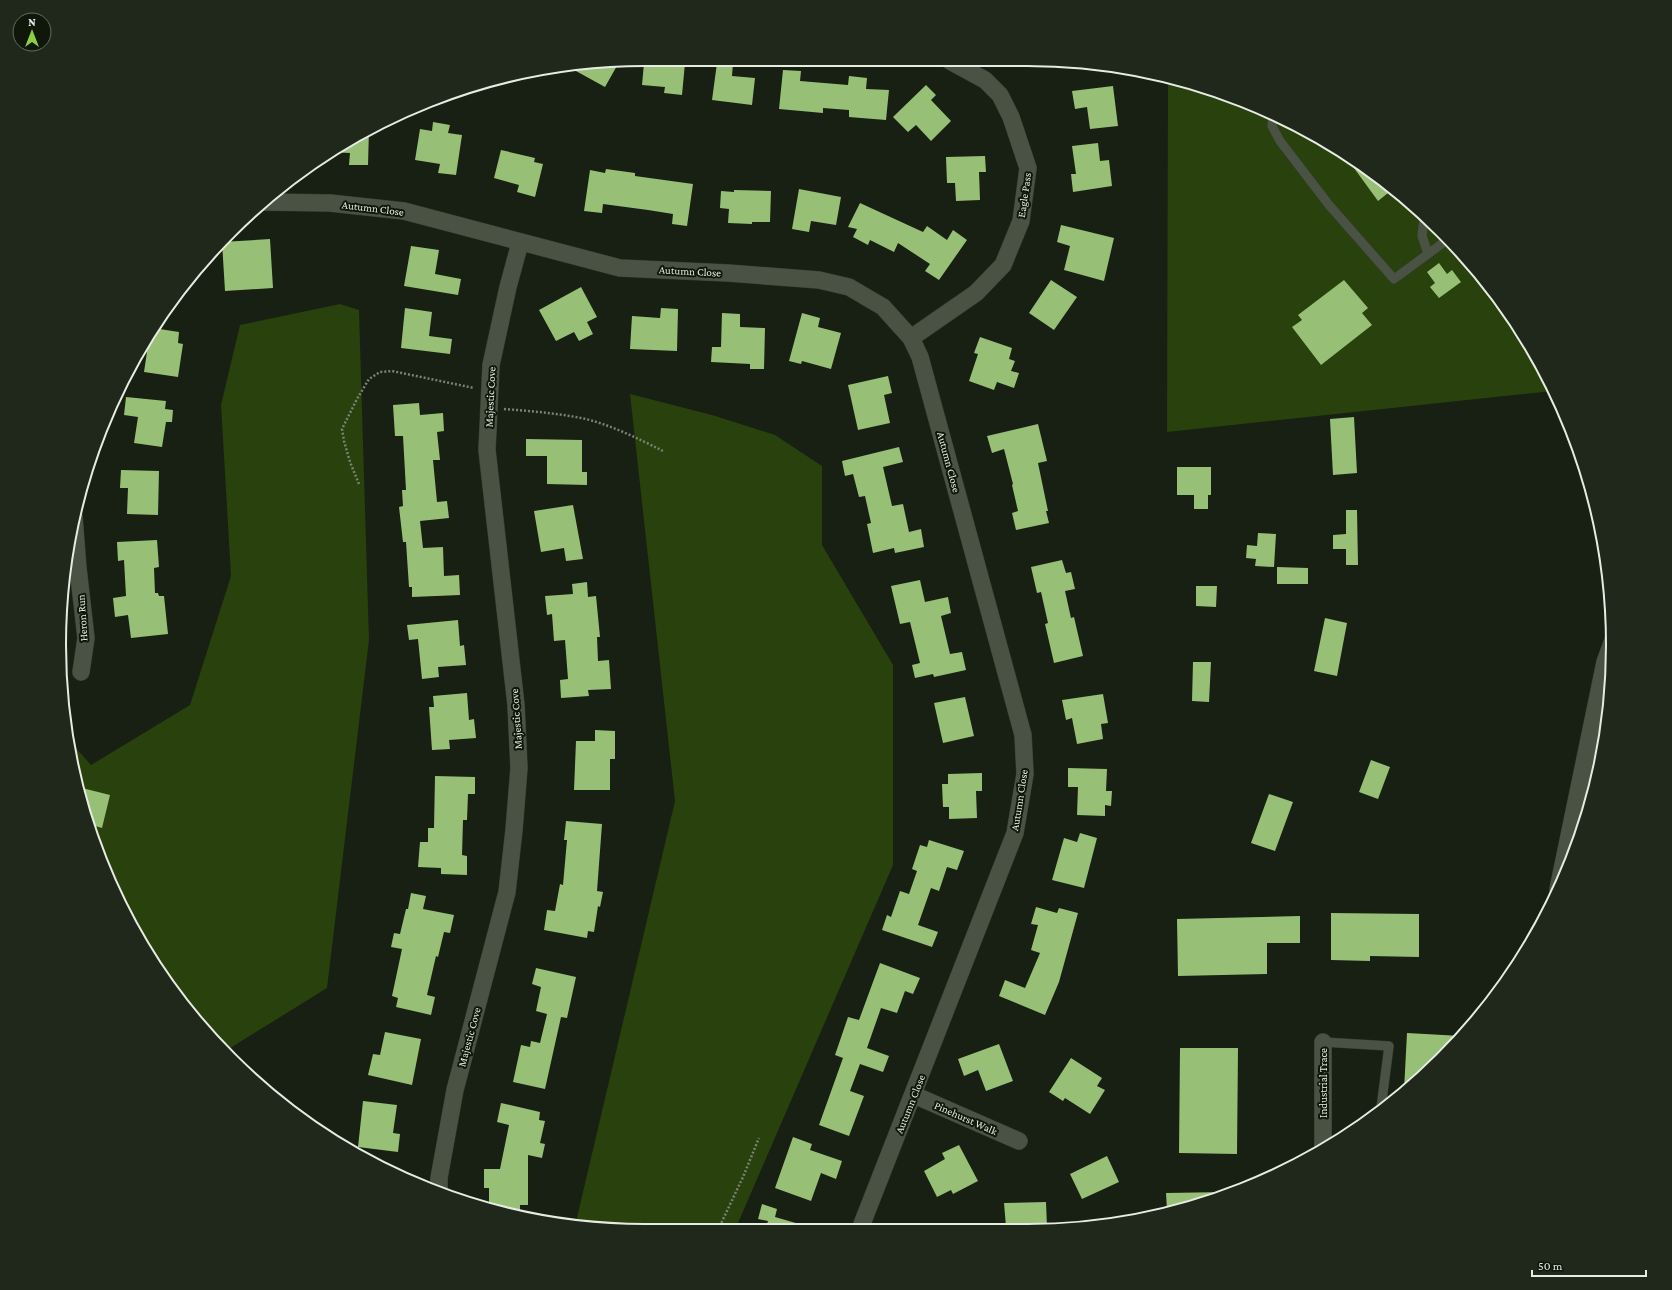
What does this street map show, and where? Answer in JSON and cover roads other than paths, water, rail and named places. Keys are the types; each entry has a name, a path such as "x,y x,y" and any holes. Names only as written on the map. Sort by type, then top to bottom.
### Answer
{"street":[{"name":"Eagle Pass","path":"911,338 976,293 1003,265 1021,221 1028,168 1011,116 1000,95 985,80 959,66"},
{"name":"Autumn Close","path":"273,202 330,203 404,211 520,243 620,268 728,273 819,280 849,287 883,307 911,338 920,357 1023,735 1025,774 1015,833 914,1095 862,1224"},
{"name":"Majestic Cove","path":"439,1186 439,1178 455,1090 507,892 514,830 519,768 516,705 487,450 491,365 508,287 520,243"},
{"name":"Heron Run","path":"76,540 86,638 81,672"},
{"path":"1563,863 1606,660"},
{"name":"Industrial Trace","path":"1323,1042 1323,1142"},
{"name":"Pinehurst Walk","path":"914,1095 1019,1141"}],"lane":[{"path":"1272,121 1272,126 1280,141 1328,205 1394,279 1443,243"},
{"path":"1423,224 1422,236 1428,254"},
{"path":"1323,1042 1389,1046 1383,1101"}]}
